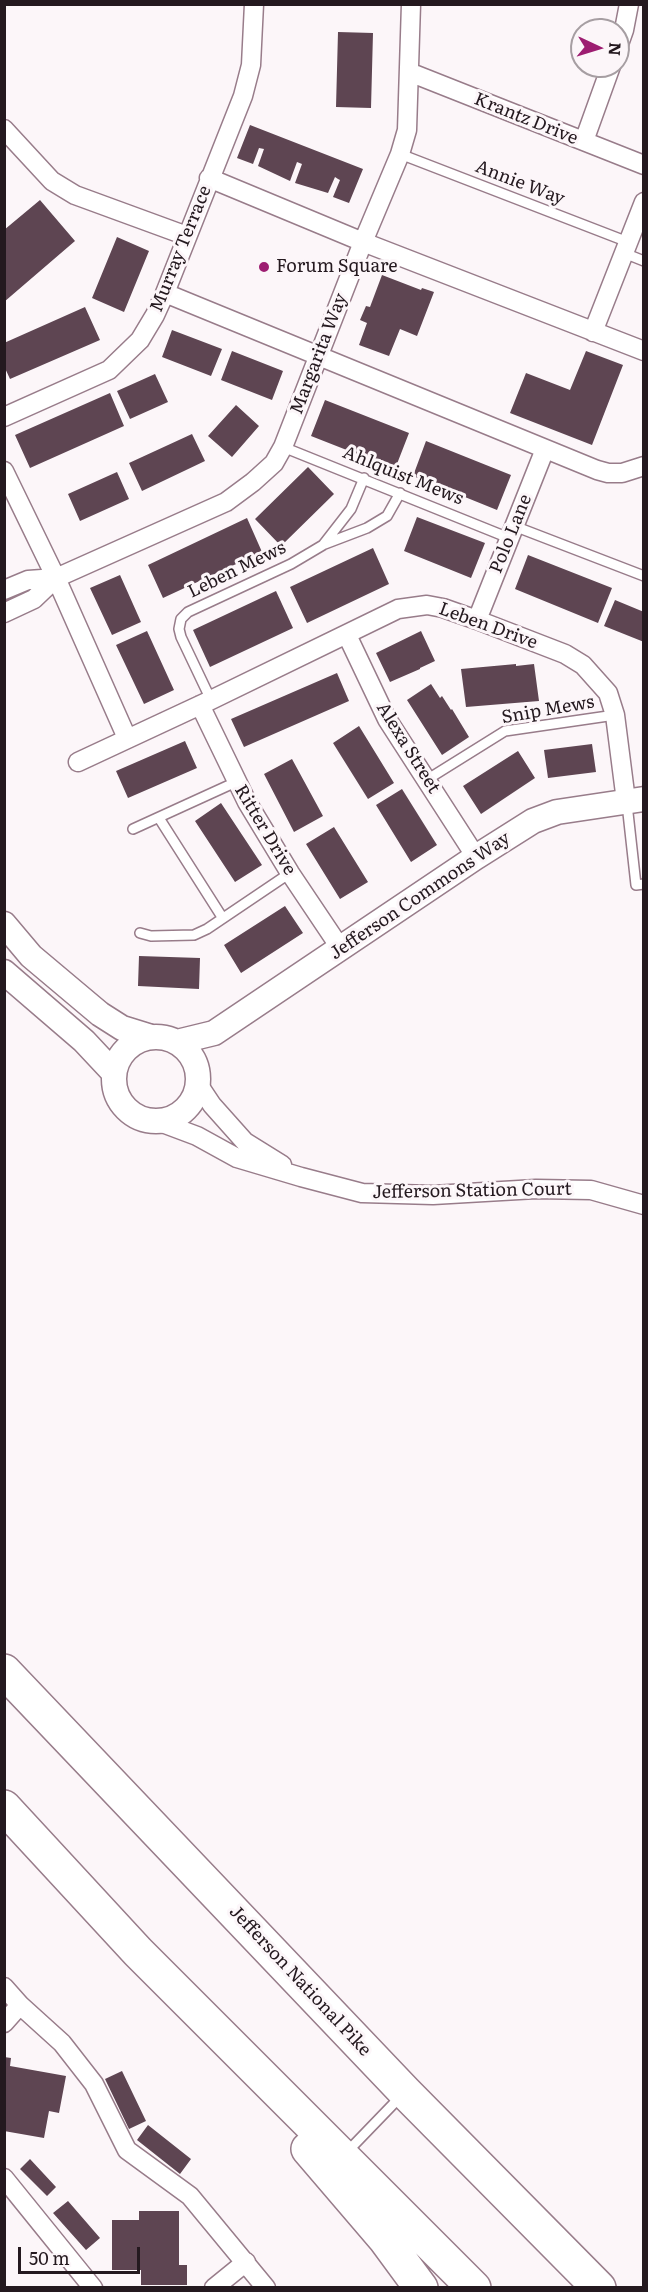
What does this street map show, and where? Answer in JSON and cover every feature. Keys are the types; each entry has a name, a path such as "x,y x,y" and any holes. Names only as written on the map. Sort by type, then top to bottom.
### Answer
{"highway":[{"name":"Jefferson National Pike","path":"4,1671 405,2092 599,2288"},
{"path":"4,1807 138,1952 385,2239 421,2288"},
{"path":"138,1952 474,2288"}],"street":[{"name":"Murray Terrace","path":"4,417 109,370 140,340 165,293 243,96 251,65 254,4"},
{"name":"Margarita Way","path":"4,613 34,599 56,578 226,502 274,463 284,447 363,242 400,154 406,130 411,4"},
{"name":"Krantz Drive","path":"409,72 644,165"},
{"path":"584,141 607,78"},
{"path":"4,129 52,181 75,195 187,236"},
{"path":"209,178 363,242 644,351"},
{"path":"593,332 644,202"},
{"path":"165,293 608,473 622,473 644,465"},
{"name":"Polo Lane","path":"477,620 545,449"},
{"path":"4,471 56,578 127,738"},
{"name":"Margarita Way","path":"4,590 28,580 56,578"},
{"name":"Leben Drive","path":"78,762 398,609 427,605 477,620 565,654 582,665 608,693 635,800"},
{"name":"Alexa Street","path":"347,635 381,709 476,857"},
{"name":"Ritter Drive","path":"205,703 236,782 290,873 341,949"},
{"name":"Jefferson Commons Way","path":"177,1042 214,1033 533,821 557,812 635,800"},
{"path":"4,924 31,956 100,1014 123,1028 151,1037"},
{"path":"4,972 84,1041 114,1073"},
{"name":"Jefferson Commons Way","path":"197,1075 214,1033"},
{"path":"164,1037 177,1042 191,1056 197,1075 195,1095 180,1114 169,1119 157,1121 142,1119 131,1113 117,1094 114,1073 118,1060 126,1048 138,1040 164,1037"},
{"name":"Jefferson Station Court","path":"197,1075 212,1105 245,1142 301,1178"},
{"name":"Jefferson Station Court","path":"157,1121 197,1136 237,1158 301,1178 362,1193 433,1195 536,1189 591,1190 644,1205"},
{"path":"4,1987 20,2005 62,2043 94,2084 127,2150 190,2196 266,2288"},
{"path":"4,2023 20,2005"},
{"path":"4,2178 93,2288"},
{"path":"214,2288 246,2262"}],"lane":[{"name":"Annie Way","path":"400,154 626,248 644,261"},
{"name":"Ahlquist Mews","path":"284,447 400,493 644,576"},
{"name":"Leben Mews","path":"323,545 351,509 364,478"},
{"name":"Leben Mews","path":"205,703 181,638 179,628 181,619 188,612 291,564 323,545 367,528 387,516 400,493"},
{"name":"Snip Mews","path":"428,779 505,731 615,715"},
{"path":"133,829 236,782"},
{"path":"635,800 636,885 644,884"},
{"path":"159,818 222,917"},
{"path":"140,933 151,936 194,935 290,873"},
{"path":"343,2156 405,2092"}],"building":[{"path":"338,32 373,33 371,108 336,107"},
{"path":"250,125 363,169 349,203 333,197 340,180 335,177 328,193 295,183 302,164 297,162 290,181 258,166 264,149 259,148 253,164 237,158"},
{"path":"40,200 75,241 4,302 4,230"},
{"path":"117,237 149,251 124,312 92,298"},
{"path":"382,275 421,290 422,288 434,292 417,336 400,329 389,356 359,345 367,323 360,320 366,306 370,307"},
{"path":"85,307 100,340 10,379 4,366 4,343"},
{"path":"172,330 222,349 211,376 162,357"},
{"path":"232,351 283,371 272,400 221,380"},
{"path":"586,351 623,365 592,445 510,413 526,373 570,390"},
{"path":"155,374 168,402 130,419 117,391"},
{"path":"110,393 124,426 30,468 15,435"},
{"path":"325,400 409,433 395,469 311,436"},
{"path":"236,405 259,426 232,457 208,436"},
{"path":"192,434 205,461 142,491 129,463"},
{"path":"426,441 511,475 497,510 413,476"},
{"path":"308,467 334,494 281,546 255,519"},
{"path":"117,472 129,499 80,521 68,494"},
{"path":"417,517 485,543 471,578 404,551"},
{"path":"247,518 262,552 163,598 148,565"},
{"path":"373,548 389,584 307,623 290,587"},
{"path":"528,555 612,588 598,623 515,589"},
{"path":"120,575 141,622 112,635 90,588"},
{"path":"276,591 293,628 210,667 193,630"},
{"path":"615,600 644,612 644,642 604,626"},
{"path":"147,631 174,690 144,704 116,645"},
{"path":"421,631 435,661 390,682 376,653"},
{"path":"516,664 516,666 534,664 539,701 466,707 461,669"},
{"path":"337,673 349,701 244,747 231,719"},
{"path":"431,684 440,698 442,696 452,709 469,737 442,755 407,700"},
{"path":"359,726 394,783 368,799 333,743"},
{"path":"185,741 197,768 128,798 116,771"},
{"path":"592,744 596,772 548,778 544,750"},
{"path":"518,751 535,778 481,814 463,786"},
{"path":"292,759 323,816 294,832 264,774"},
{"path":"402,789 437,845 411,862 376,805"},
{"path":"221,803 262,865 235,882 195,821"},
{"path":"334,827 368,882 340,899 306,844"},
{"path":"285,906 303,933 241,973 224,945"},
{"path":"139,956 200,958 199,989 138,986"},
{"path":"4,2057 11,2058 10,2066 66,2076 59,2113 49,2111 44,2138 4,2131"},
{"path":"122,2071 146,2121 129,2129 105,2079"},
{"path":"148,2125 191,2159 180,2174 137,2140"},
{"path":"30,2159 56,2187 47,2196 20,2169"},
{"path":"68,2201 100,2238 86,2250 53,2213"},
{"path":"139,2211 179,2211 179,2265 187,2265 187,2285 141,2285 141,2270 112,2270 112,2220 139,2220"}],"place":[{"name":"Forum Square","path":"264,267"}]}
